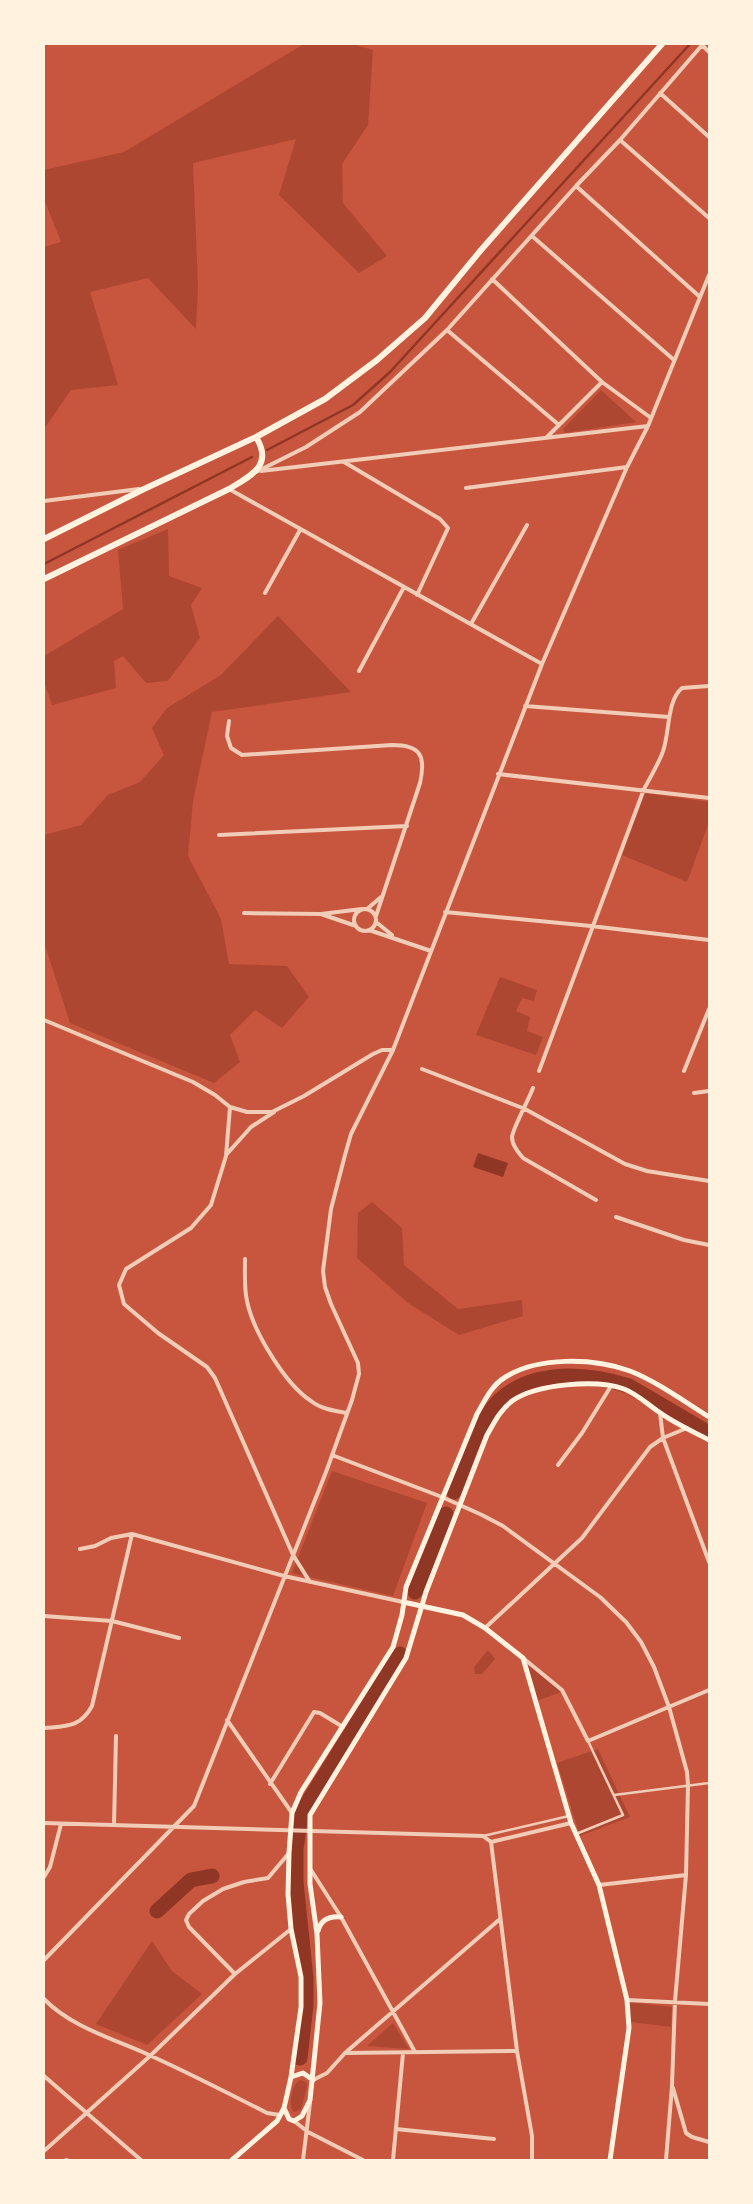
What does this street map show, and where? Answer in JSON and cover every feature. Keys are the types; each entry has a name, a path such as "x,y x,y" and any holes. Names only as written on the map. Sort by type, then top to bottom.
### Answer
{"highway":[{"path":"44,539 144,488 256,437 325,399 347,384 425,318 481,250 662,44"},
{"path":"44,579 228,489 256,472 262,454 256,437"}],"main road":[{"path":"232,2160 277,2122 284,2108 291,2077 301,1999 301,1977 291,1929 288,1894 292,1813 301,1792 393,1647 406,1587 476,1414 492,1389 505,1377 532,1366 564,1361 583,1361 630,1371 709,1417"},
{"path":"277,2122 302,2116 310,2100 313,2080 320,2002 320,1974 309,1866 310,1815 400,1671 460,1504 487,1435 498,1415 512,1401 528,1393 575,1384 611,1386 631,1392 660,1413 709,1440"},
{"path":"403,1602 463,1615 485,1628 524,1658 569,1816 599,1885 627,2000 630,2028 610,2160"},
{"path":"317,1934 319,1925 325,1919 333,1916 341,1917"},
{"path":"291,2077 303,2073 313,2080"},
{"path":"284,2108 291,2120"}],"street":[{"path":"256,472 306,447 360,412 447,330 576,186 620,140 702,45 709,52"},
{"path":"660,93 709,137"},
{"path":"620,140 709,218"},
{"path":"576,186 700,297"},
{"path":"532,236 674,360"},
{"path":"44,1960 194,1806 332,1455 359,1381 358,1364 331,1304 325,1288 323,1271 331,1208 351,1134 393,1050 542,664 628,467 652,418 709,275"},
{"path":"492,280 602,382 652,418"},
{"path":"447,330 559,425"},
{"path":"547,437 602,382"},
{"path":"256,472 648,426"},
{"path":"343,461 440,519 448,528 417,595"},
{"path":"466,488 628,467"},
{"path":"44,501 144,488"},
{"path":"228,489 542,664"},
{"path":"471,624 527,525"},
{"path":"265,593 300,530"},
{"path":"359,671 404,587"},
{"path":"539,1071 591,926 644,789 662,754 669,717 676,694 682,688 709,686"},
{"path":"525,706 669,717"},
{"path":"229,721 227,736 231,748 242,755 392,744 413,748 420,755 424,766 407,826 381,898 376,922 369,930"},
{"path":"498,774 644,789 709,798"},
{"path":"219,835 407,826"},
{"path":"367,909 381,898"},
{"path":"356,926 355,918 362,909"},
{"path":"244,913 321,914 367,909 376,916"},
{"path":"445,912 709,940"},
{"path":"321,914 356,926 361,930 369,930 394,937 431,951"},
{"path":"376,922 394,937"},
{"path":"684,1071 709,1009"},
{"path":"44,1020 193,1082 215,1095 230,1107 247,1112 260,1113 275,1110"},
{"path":"226,1156 251,1127 275,1110 304,1096 373,1054 382,1050 393,1050"},
{"path":"422,1069 524,1109 625,1164 647,1170 709,1181"},
{"path":"534,1088 513,1134 517,1151 523,1158 596,1200"},
{"path":"694,1093 709,1091"},
{"path":"230,1107 226,1156 211,1205 191,1228 126,1268 119,1285 120,1295 124,1304 158,1333 207,1368 215,1378 293,1555 310,1582"},
{"path":"616,1217 684,1240 709,1245"},
{"path":"245,1259 247,1303 255,1323 277,1365 291,1383 311,1402 348,1413"},
{"path":"558,1465 582,1433 611,1386"},
{"path":"660,1413 663,1438 709,1562"},
{"path":"485,1628 582,1538 650,1447 663,1438 687,1428"},
{"path":"332,1455 460,1504 503,1526 600,1597 626,1622 641,1642 654,1667 669,1707 687,1772 688,1785 686,1875 675,2001 672,2086 666,2160"},
{"path":"80,1549 95,1546 111,1538 132,1534 284,1576 403,1602"},
{"path":"44,1728 75,1724 85,1719 92,1706 132,1534"},
{"path":"44,1616 112,1621 179,1638"},
{"path":"524,1658 562,1690 623,1815 576,1834"},
{"path":"588,1741 709,1690"},
{"path":"270,1784 314,1712 320,1713 342,1727"},
{"path":"227,1720 292,1813"},
{"path":"114,1825 116,1736"},
{"path":"614,1795 709,1783"},
{"path":"44,1823 483,1836 569,1816"},
{"path":"491,1842 571,1822"},
{"path":"44,1877 50,1866 61,1824"},
{"path":"483,1836 491,1842 517,2051 532,2136 532,2160"},
{"path":"236,1974 189,1927 186,1920 203,1901 223,1889 244,1882 268,1878 289,1853"},
{"path":"309,1866 341,1917 415,2052"},
{"path":"599,1885 686,1875"},
{"path":"313,2080 327,2073 345,2053 500,1919"},
{"path":"44,2151 150,2056 236,1974 291,1929"},
{"path":"44,1999 52,2008 78,2023 267,2113 280,2115"},
{"path":"627,2000 709,2004"},
{"path":"345,2053 517,2051"},
{"path":"393,2160 403,2053"},
{"path":"44,2076 141,2160"},
{"path":"672,2086 686,2133 692,2137 709,2142"},
{"path":"303,2160 308,2132 310,2100"},
{"path":"291,2120 308,2132 363,2160"},
{"path":"396,2129 494,2139"}],"shaded area":[{"path":"304,44 352,44 373,50 368,125 342,164 343,203 387,256 359,273 279,195 296,139 193,163 198,286 196,329 148,278 90,292 118,385 71,390 44,429 44,247 61,242 44,199 44,170 124,152"},
{"path":"601,390 636,422 565,433 563,429"},
{"path":"168,529 169,576 202,588 191,605 200,638 168,681 146,683 123,656 114,661 116,688 52,705 44,682 44,656 123,609 118,550"},
{"path":"278,616 351,692 212,712 193,801 188,856 221,919 229,964 287,966 309,997 282,1028 255,1010 230,1035 240,1062 214,1083 70,1023 44,942 44,835 81,825 108,795 140,782 164,755 152,728 167,708 221,675"},
{"path":"645,793 709,802 709,822 687,882 622,855"},
{"path":"500,977 537,990 534,1001 522,998 516,1011 530,1017 527,1031 543,1037 536,1055 476,1035"},
{"path":"478,1153 508,1163 503,1177 473,1167"},
{"path":"372,1202 402,1228 404,1265 458,1309 522,1300 523,1316 459,1335 408,1303 357,1258 358,1213"},
{"path":"332,1471 427,1503 393,1596 292,1573"},
{"path":"488,1650 495,1659 482,1674 475,1674 474,1667"},
{"path":"527,1663 561,1692 537,1701"},
{"path":"598,1749 630,1817 580,1836 557,1763"},
{"path":"152,1941 172,1971 202,1994 147,2045 96,2024"},
{"path":"628,2002 672,2007 671,2027 631,2022"},
{"path":"393,2023 409,2049 367,2046"},
{"path":"300,2080 306,2082 307,2087 301,2109 295,2112 291,2107 291,2098 295,2085"}],"waterway":[{"path":"267,450 353,405 390,372 690,44"},
{"path":"44,564 252,457"},
{"path":"454,1492 473,1442 488,1414 501,1399 516,1388 534,1381 552,1377 571,1376 610,1381 629,1386 709,1433"},
{"path":"415,1592 446,1514"},
{"path":"300,2058 306,2005 306,1978 296,1882 296,1849 301,1813 400,1654"},
{"path":"157,1911 191,1880 212,1876"}]}
